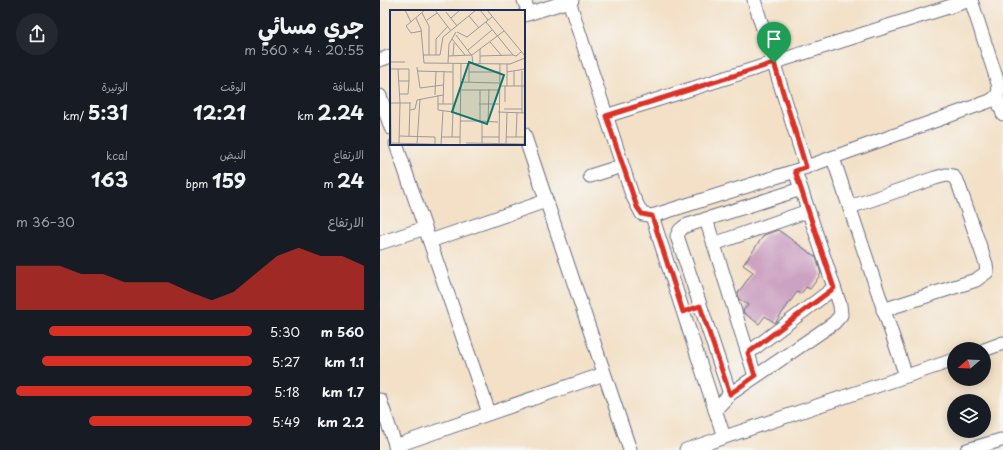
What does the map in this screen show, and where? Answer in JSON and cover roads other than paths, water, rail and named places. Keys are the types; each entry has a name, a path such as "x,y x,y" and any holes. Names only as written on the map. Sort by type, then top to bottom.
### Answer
{"street":[{"path":"524,0 526,14 570,0 606,116 622,166 637,207 642,214 652,216 833,158 990,101 997,97 1000,90 998,64 970,0 606,116"},
{"path":"715,410 730,394 834,323 840,315 840,305 801,189 800,169 774,63 754,0"},
{"path":"380,60 390,56"},
{"path":"380,96 390,125"},
{"path":"997,97 1003,114"},
{"path":"525,137 630,450"},
{"path":"396,145 489,413"},
{"path":"833,158 906,376"},
{"path":"590,176 622,166"},
{"path":"850,207 946,175 953,176 958,183 986,264 987,272 976,280 883,310"},
{"path":"730,394 677,236 680,230 685,226 801,189"},
{"path":"725,193 731,211"},
{"path":"430,241 546,201"},
{"path":"714,244 808,211"},
{"path":"652,216 715,410 718,442"},
{"path":"706,219 755,376"},
{"path":"380,243 426,228"},
{"path":"748,353 834,288"},
{"path":"683,312 700,306"},
{"path":"991,347 1003,343"},
{"path":"686,450 718,442 947,362"},
{"path":"380,401 396,448 489,413 604,374"},
{"path":"967,450 1002,442"}]}
